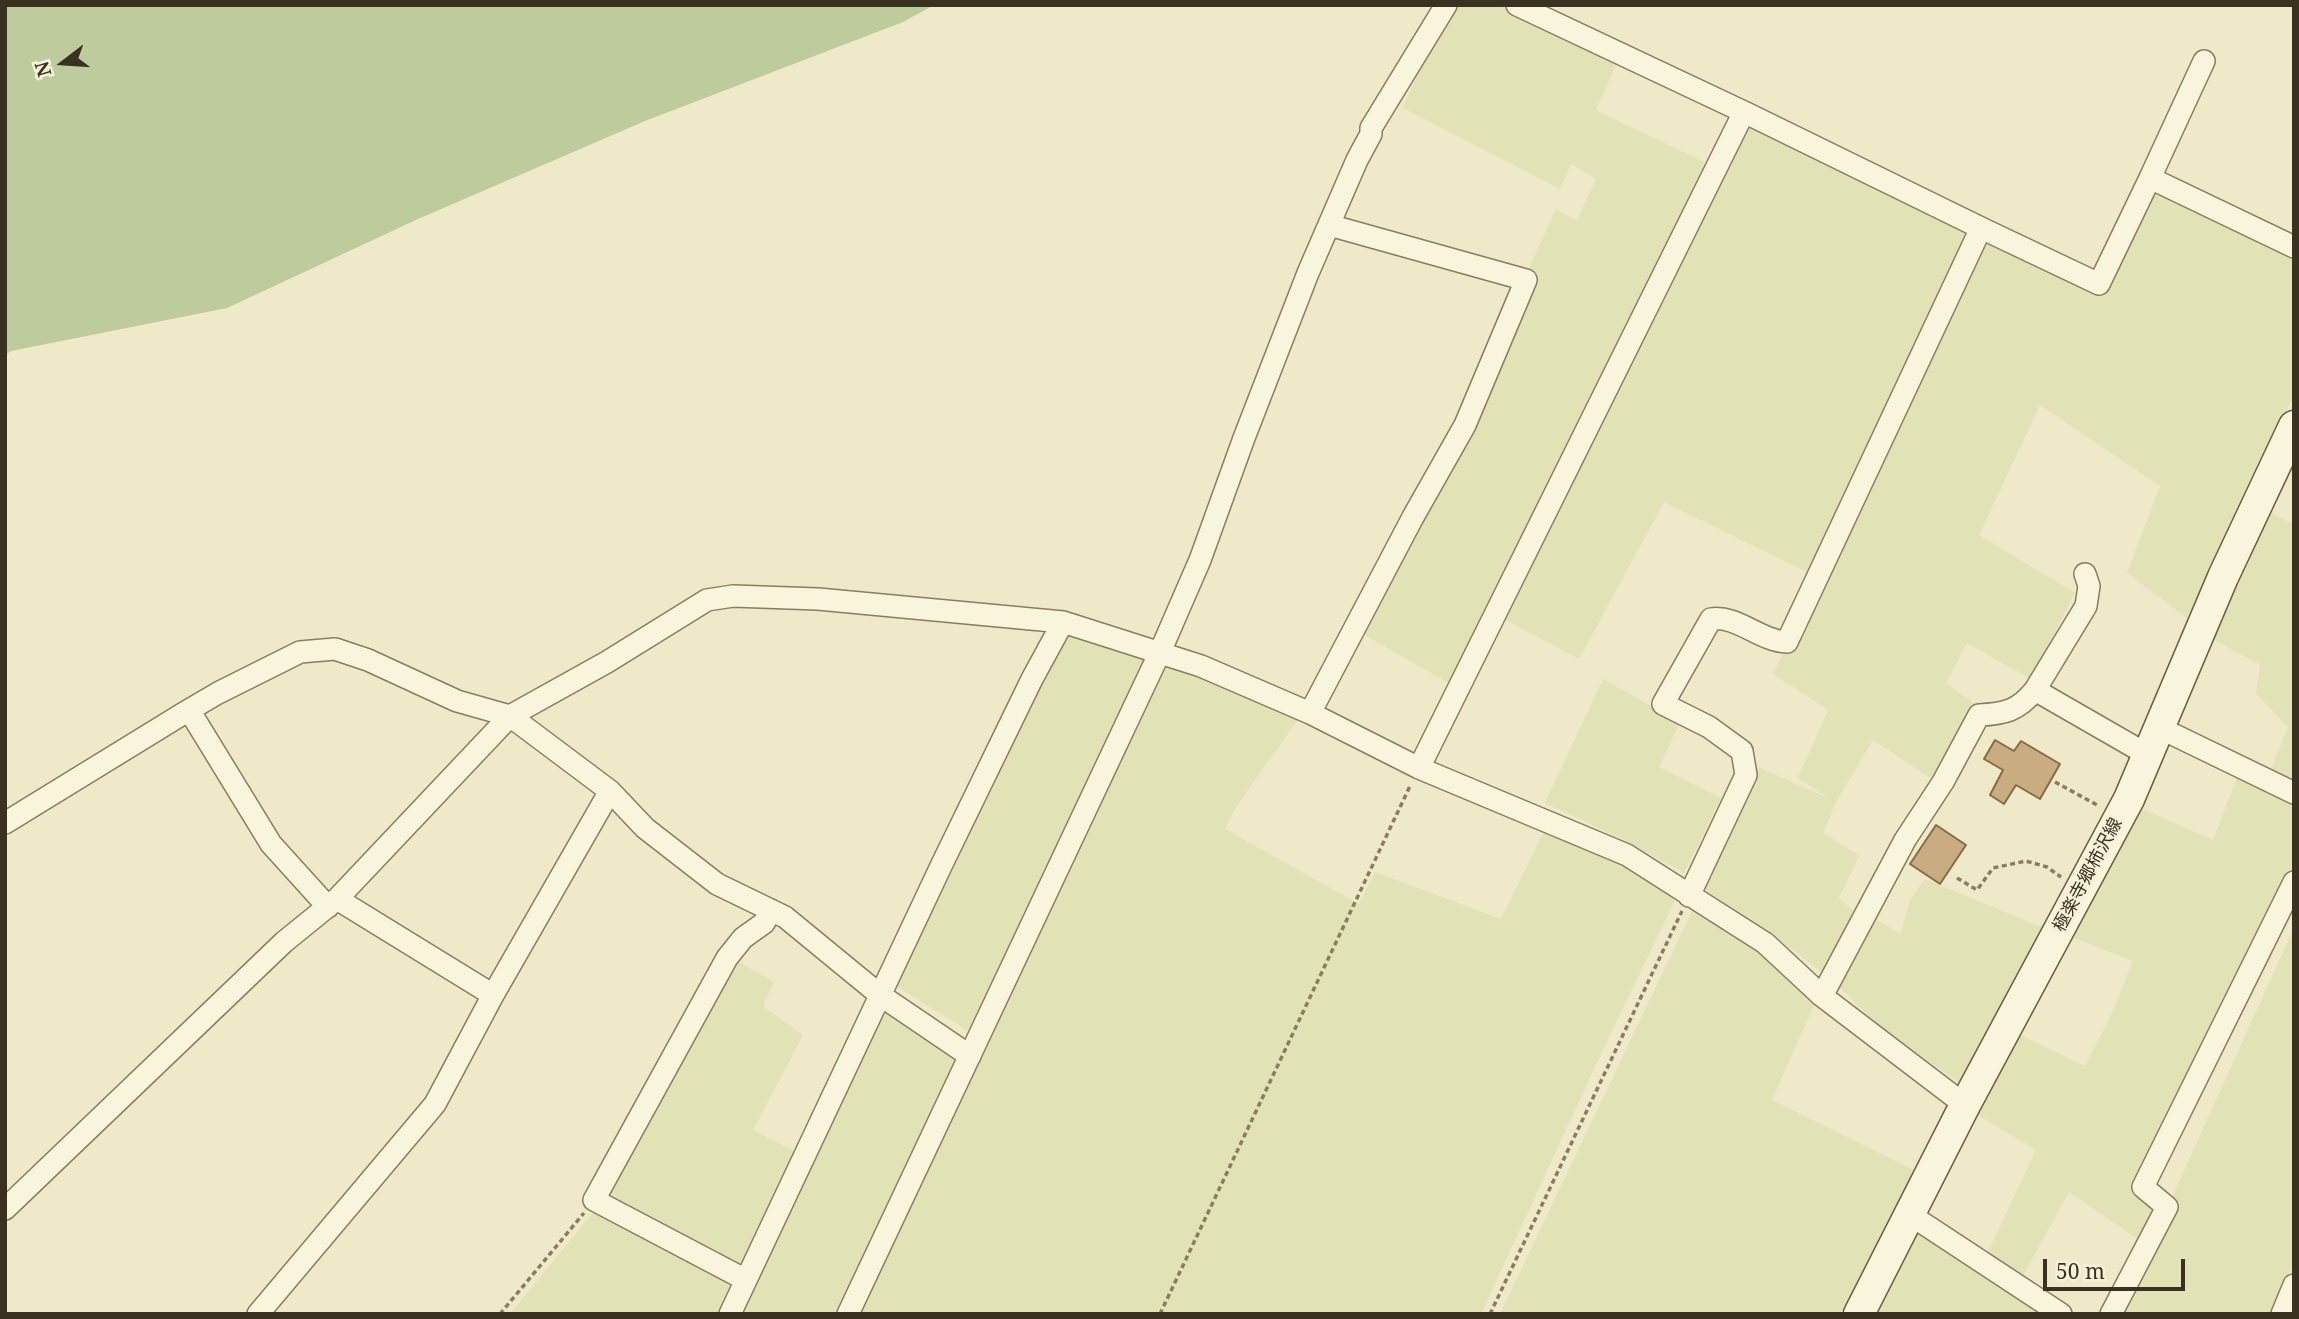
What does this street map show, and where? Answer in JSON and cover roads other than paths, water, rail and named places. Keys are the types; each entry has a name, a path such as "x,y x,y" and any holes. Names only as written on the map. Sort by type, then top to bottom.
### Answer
{"main road":[{"name":"極楽寺郷柿沢線","path":"1859,1314 1965,1105 2119,817 2154,742 2223,577 2294,426"}],"street":[{"path":"848,1314 1160,652 1200,560 1244,438 1329,225 1371,134 1371,128 1446,5"},
{"path":"1517,5 2099,284 2204,61"},
{"path":"1419,768 1744,112"},
{"path":"2150,178 2294,247"},
{"path":"1310,713 1413,517 1465,425 1526,280 1329,225"},
{"path":"1689,896 1746,775 1742,751 1709,727 1663,704 1711,619 1722,617 1774,641 1787,642 1981,228"},
{"path":"1822,996 1905,840 1943,782 1979,715 2005,713 2027,700 2035,690 2086,606 2089,586 2085,574"},
{"path":"5,1209 284,942 332,903 510,716 607,662 707,600 733,596 818,599 1063,622 1201,666 1310,713 1419,768 1628,855 1765,943 1822,996 1965,1105"},
{"path":"730,1314 1020,704 1063,622"},
{"path":"5,822 189,710 278,661 300,652 335,649 368,660 457,701 510,716 610,791 645,828 717,884 785,917 880,995 970,1056"},
{"path":"2035,690 2154,742 2294,793"},
{"path":"189,710 271,844 332,903 493,995"},
{"path":"258,1314 435,1104 493,995 610,791"},
{"path":"2110,1314 2167,1207 2143,1186 2294,882"},
{"path":"746,1280 594,1200 727,958 743,938 764,923 771,910"},
{"path":"1909,1214 2061,1314"},
{"path":"2282,1314 2294,1286"}]}
